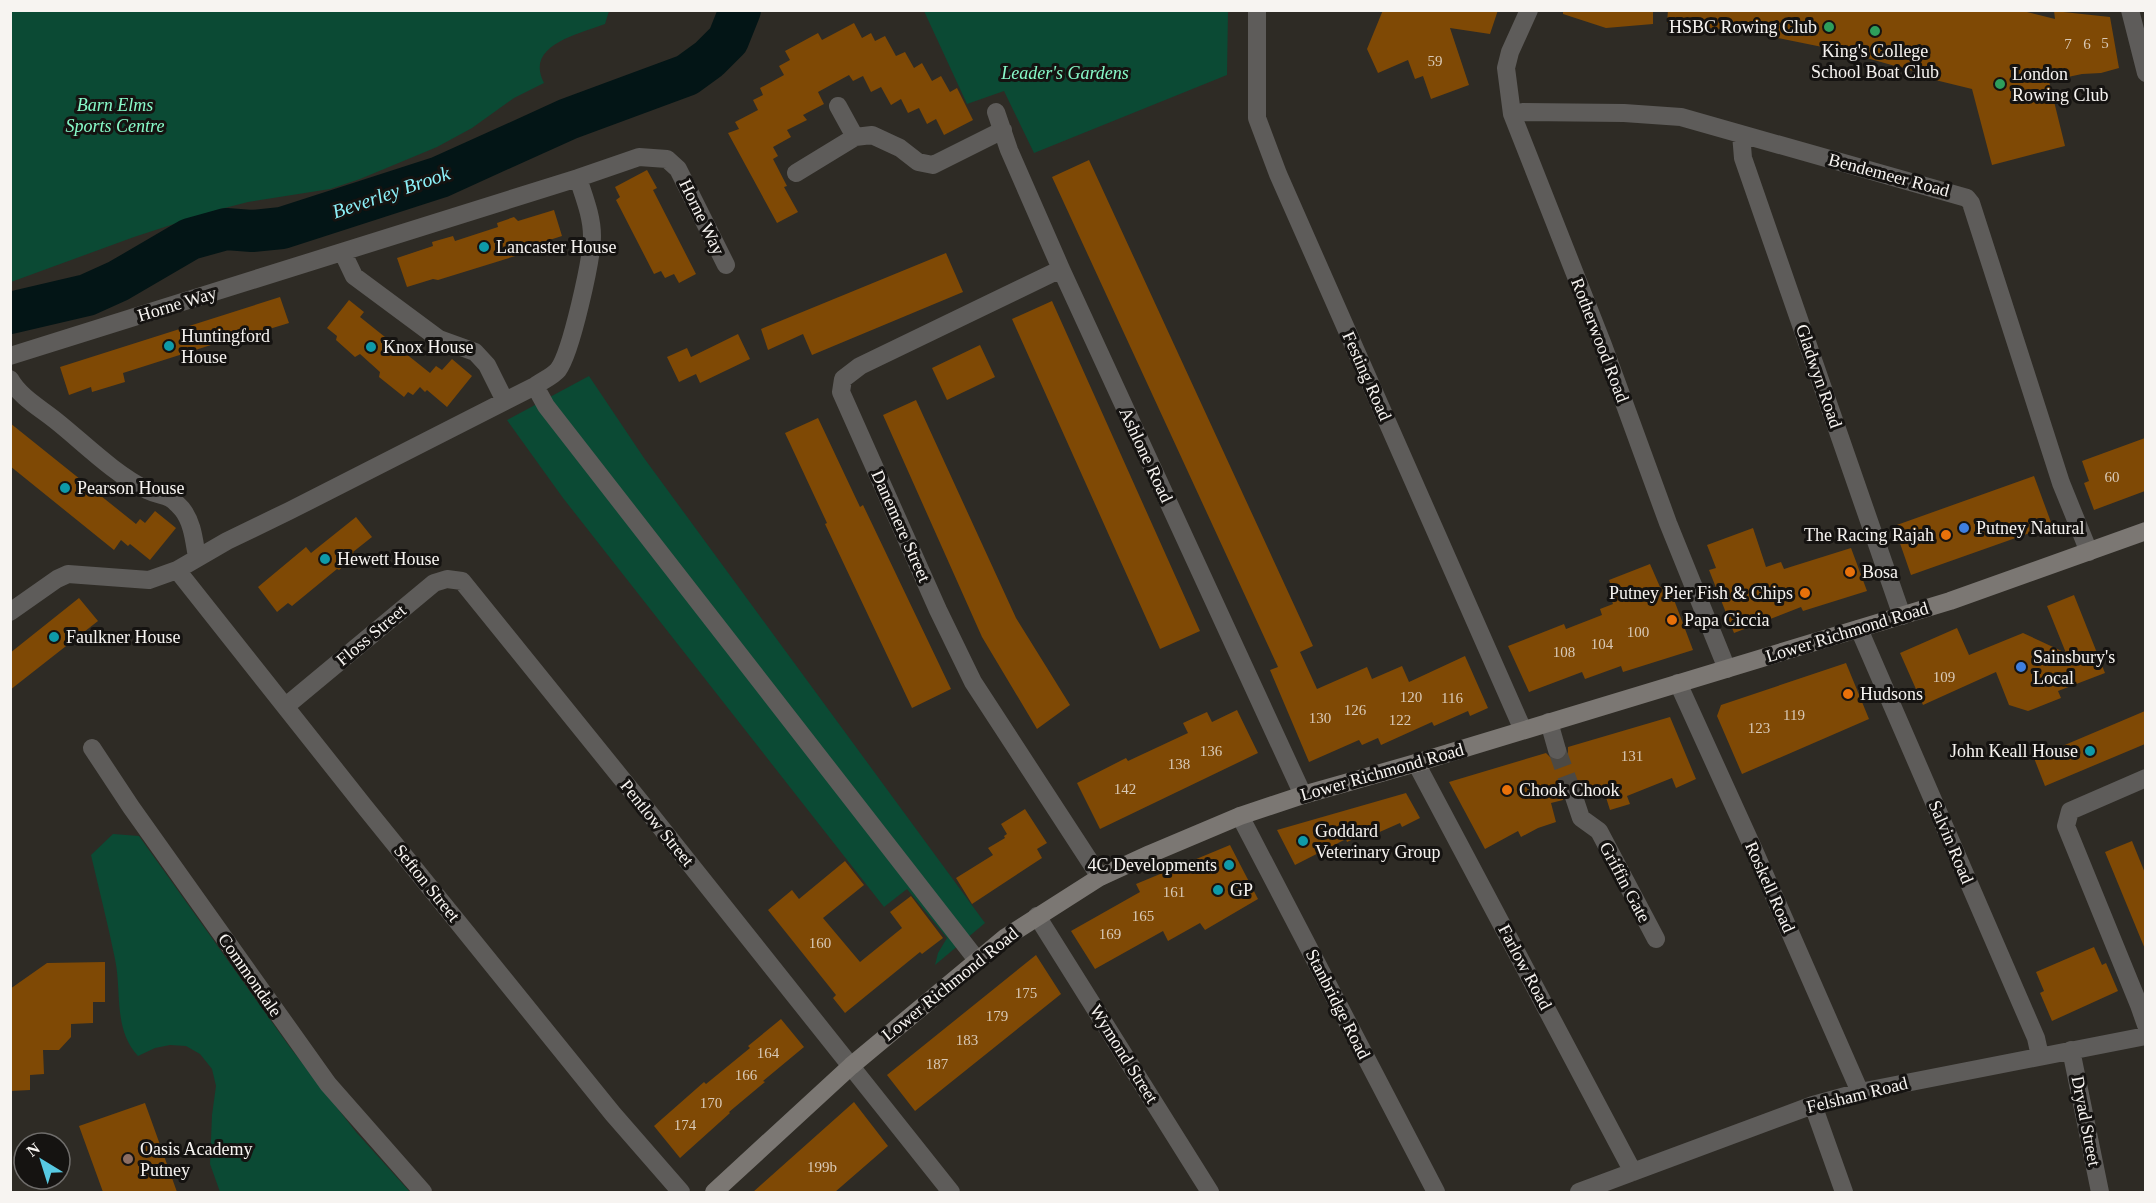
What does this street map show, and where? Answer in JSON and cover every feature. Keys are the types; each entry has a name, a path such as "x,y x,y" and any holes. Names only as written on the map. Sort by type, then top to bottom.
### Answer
{"main road":[{"name":"Lower Richmond Road","path":"714,1192 851,1066 1006,937 1036,916 1101,878 1162,848 1240,816 1303,795 1950,602 2145,531"}],"street":[{"name":"Festing Road","path":"1257,10 1257,118 1278,174 1523,730"},
{"name":"Rotherwood Road","path":"1529,10 1510,52 1506,68 1512,114 1599,334 1668,524 1727,669"},
{"path":"2130,10 2145,73"},
{"path":"838,106 855,137"},
{"name":"Ashlone Road","path":"996,112 1009,150 1061,269 1303,795"},
{"name":"Bendemeer Road","path":"1512,114 1524,112 1624,113 1681,117 1968,198 2061,483 2090,552"},
{"path":"796,173 855,137 872,135 900,148 918,162 933,165 1003,130"},
{"name":"Gladwyn Road","path":"1741,134 1743,158 1902,616"},
{"name":"Horne Way","path":"10,356 343,253 578,178 639,156 667,159 678,169 726,265"},
{"path":"10,612 57,579 68,574 149,579 177,570 197,557 535,386 558,370 571,337 588,271 592,236 588,209 578,178"},
{"path":"343,253 354,276 439,339 475,352 487,365 505,401"},
{"name":"Danemere Street","path":"1061,269 860,366 843,380 841,392 938,610 973,682 1101,878"},
{"path":"10,379 32,401 115,469 147,490 169,496 184,511 193,532 197,557"},
{"path":"535,386 546,406 977,960"},
{"name":"Sefton Street","path":"177,570 606,1105 681,1192"},
{"name":"Floss Street","path":"286,706 434,583 447,579 462,581"},
{"name":"Pentlow Street","path":"462,581 951,1192"},
{"name":"Salvin Road","path":"1858,629 2036,1038 2040,1056"},
{"name":"Roskell Road","path":"1678,683 1754,848 1860,1092"},
{"path":"1549,722 1557,750"},
{"name":"Commondale","path":"92,748 131,807 328,1084 423,1192"},
{"name":"Farlow Road","path":"1416,763 1633,1172"},
{"path":"2145,778 2070,811 2066,826 2135,994 2145,1025"},
{"name":"Griffin Gate","path":"1574,796 1581,818 1599,831 1656,939"},
{"name":"Stanbridge Road","path":"1240,816 1436,1192"},
{"name":"Wymond Street","path":"1036,916 1210,1192"},
{"name":"Felsham Road","path":"1580,1192 1813,1105 1860,1092 2145,1036"},
{"name":"Dryad Street","path":"2071,1050 2100,1192"},
{"path":"1813,1105 1844,1192"}],"green space":[{"name":"Barn Elms Sports Centre","path":"11,10 609,11 605,24 569,37 548,50 541,59 540,70 544,83 514,98 472,128 437,147 330,189 248,202 217,210 134,237 11,282"},
{"name":"Leader's Gardens","path":"924,11 1228,11 1227,75 1034,153 1004,91 967,104"},
{"path":"589,376 644,458 985,923 935,965 938,953 947,938 907,889 884,907 563,498 507,420"},
{"path":"113,834 139,836 289,1046 356,1132 410,1192 220,1192 210,1164 216,1086 212,1069 200,1054 186,1046 170,1045 155,1048 138,1056 125,1034 115,959 91,855"}],"building":[{"path":"1383,10 1498,10 1490,34 1450,28 1469,85 1431,99 1423,76 1415,79 1408,60 1378,73 1367,49"},
{"path":"1563,10 1653,10 1653,24 1606,28 1563,14"},
{"path":"1668,10 2019,10 2055,19 2054,11 2110,17 2119,68 2049,81 2065,146 1992,165 1972,89 1927,78 1927,75 1842,51 1748,32 1667,23"},
{"path":"854,23 862,38 871,33 875,41 885,36 896,56 905,52 914,68 922,63 932,81 941,76 950,92 957,88 973,120 944,135 936,119 927,124 919,108 908,113 901,99 891,105 881,87 871,92 863,76 853,81 849,75 818,92 824,104 803,115 807,120 787,130 791,137 773,147 778,156 773,159 787,186 784,187 798,212 777,223 728,133 739,129 735,122 758,110 753,100 763,95 760,88 784,75 779,66 790,60 785,51 818,33 822,40"},
{"path":"1089,160 1313,646 1300,652 1317,689 1367,667 1372,679 1402,666 1409,682 1465,656 1488,708 1470,716 1468,711 1434,726 1432,722 1381,745 1378,738 1362,745 1359,740 1309,762 1270,670 1278,667 1052,177"},
{"path":"647,170 657,188 653,190 696,274 679,283 674,274 665,278 661,271 654,274 616,200 620,197 615,187"},
{"name":"Lancaster House","path":"554,210 562,236 537,244 538,249 438,280 433,279 407,287 397,258 433,246 432,242 453,236 455,241 498,227 497,223 514,217 518,221"},
{"path":"946,253 963,292 812,355 803,334 768,350 761,329"},
{"name":"Huntingford House","path":"280,297 289,323 266,330 267,334 235,344 233,338 123,373 125,382 92,392 91,387 69,395 60,367"},
{"name":"Knox House","path":"349,300 364,312 360,317 430,373 436,366 442,370 452,359 472,376 447,407 420,387 413,395 408,392 404,397 379,377 380,372 360,354 355,357 336,340 337,336 327,328"},
{"path":"1052,301 1200,631 1160,649 1012,319"},
{"path":"738,334 750,359 700,383 696,374 679,382 667,357 687,348 691,357"},
{"path":"980,345 995,377 947,400 932,368"},
{"path":"916,400 1016,618 1070,705 1037,729 982,637 883,415"},
{"path":"818,418 860,507 863,505 951,689 912,708 825,524 827,523 785,433"},
{"name":"Pearson House","path":"10,423 136,524 140,519 145,523 155,511 176,528 150,560 130,544 128,546 121,540 114,550 10,466"},
{"path":"2145,438 2145,491 2094,510 2084,483 2089,481 2082,461"},
{"path":"2034,476 2052,525 1911,575 1894,526"},
{"name":"Hewett House","path":"356,517 372,537 353,552 356,556 339,570 337,569 292,606 288,603 277,612 258,587 306,547 311,553"},
{"path":"1753,528 1766,567 1781,562 1784,569 1851,548 1867,591 1803,611 1801,607 1734,633 1709,570 1716,568 1707,545"},
{"path":"1650,564 1660,587 1668,584 1693,650 1623,672 1621,666 1585,679 1582,672 1529,692 1508,646 1564,624 1566,629 1602,615 1600,609 1613,604 1609,593 1613,591 1609,580"},
{"path":"2074,595 2105,673 2058,691 2061,698 2028,711 2009,705 1996,672 1923,705 1900,653 1957,628 1969,655 2023,633 2066,653 2047,606"},
{"name":"Faulkner House","path":"79,598 98,621 10,690 10,653"},
{"path":"1846,663 1869,719 1742,774 1717,716 1721,705"},
{"path":"1237,710 1258,753 1100,829 1077,783 1126,758 1128,761 1188,733 1183,723 1207,712 1212,722"},
{"name":"John Keall House","path":"2145,711 2145,744 2045,786 2034,758"},
{"path":"1670,717 1696,779 1676,788 1672,778 1627,796 1630,804 1610,810 1603,788 1585,793 1581,788 1571,786 1565,790 1563,800 1551,803 1556,822 1521,837 1518,831 1485,849 1449,782 1546,753 1554,761 1561,761 1568,753 1568,747"},
{"path":"1406,793 1420,818 1402,827 1400,823 1366,838 1364,834 1347,842 1346,839 1295,865 1277,830"},
{"path":"1025,809 1047,843 1037,849 1042,858 972,904 956,878 993,855 988,848 1005,838 1007,834 1001,824"},
{"path":"2132,841 2145,873 2145,949 2105,852"},
{"path":"1230,845 1258,899 1205,930 1200,923 1168,941 1163,931 1095,969 1071,931 1140,892 1136,884"},
{"path":"845,861 864,885 823,918 860,962 902,928 890,912 911,896 943,938 922,954 920,952 845,1013 833,998 836,995 768,910 792,890 799,899"},
{"path":"2094,947 2102,965 2106,963 2118,991 2052,1021 2040,993 2044,991 2036,972"},
{"path":"1036,955 1061,994 915,1111 887,1075"},
{"path":"105,962 105,1002 93,1002 93,1023 71,1024 71,1037 59,1050 43,1050 44,1074 30,1075 30,1090 10,1091 10,989 47,963"},
{"path":"781,1019 804,1047 763,1081 765,1082 680,1158 654,1126 704,1082 706,1084 750,1048 748,1046"},
{"path":"854,1102 888,1146 835,1192 753,1192"},
{"name":"Oasis Academy Putney","path":"145,1103 177,1192 103,1192 79,1126"}],"waterway":[{"name":"Beverley Brook","path":"10,313 87,295 118,281 190,239 226,229 252,231 282,228 440,177 568,119 687,75 709,59 728,40 740,10"}],"tunnel":[{"path":"1557,750 1574,797"}],"place":[{"name":"HSBC Rowing Club","path":"1829,27"},
{"name":"King's College School Boat Club","path":"1875,31"},
{"name":"London Rowing Club","path":"2000,84"},
{"name":"Lancaster House","path":"484,247"},
{"name":"Huntingford House","path":"169,346"},
{"name":"Knox House","path":"371,347"},
{"name":"Pearson House","path":"65,488"},
{"name":"Putney Natural","path":"1964,528"},
{"name":"The Racing Rajah","path":"1946,535"},
{"name":"Hewett House","path":"325,559"},
{"name":"Bosa","path":"1850,572"},
{"name":"Putney Pier Fish & Chips","path":"1805,593"},
{"name":"Papa Ciccia","path":"1672,620"},
{"name":"Faulkner House","path":"54,637"},
{"name":"Sainsbury's Local","path":"2021,667"},
{"name":"Hudsons","path":"1848,694"},
{"name":"John Keall House","path":"2090,751"},
{"name":"Chook Chook","path":"1507,790"},
{"name":"Goddard Veterinary Group","path":"1303,841"},
{"name":"4C Developments","path":"1229,865"},
{"name":"GP","path":"1218,890"},
{"name":"Oasis Academy Putney","path":"128,1159"}]}
